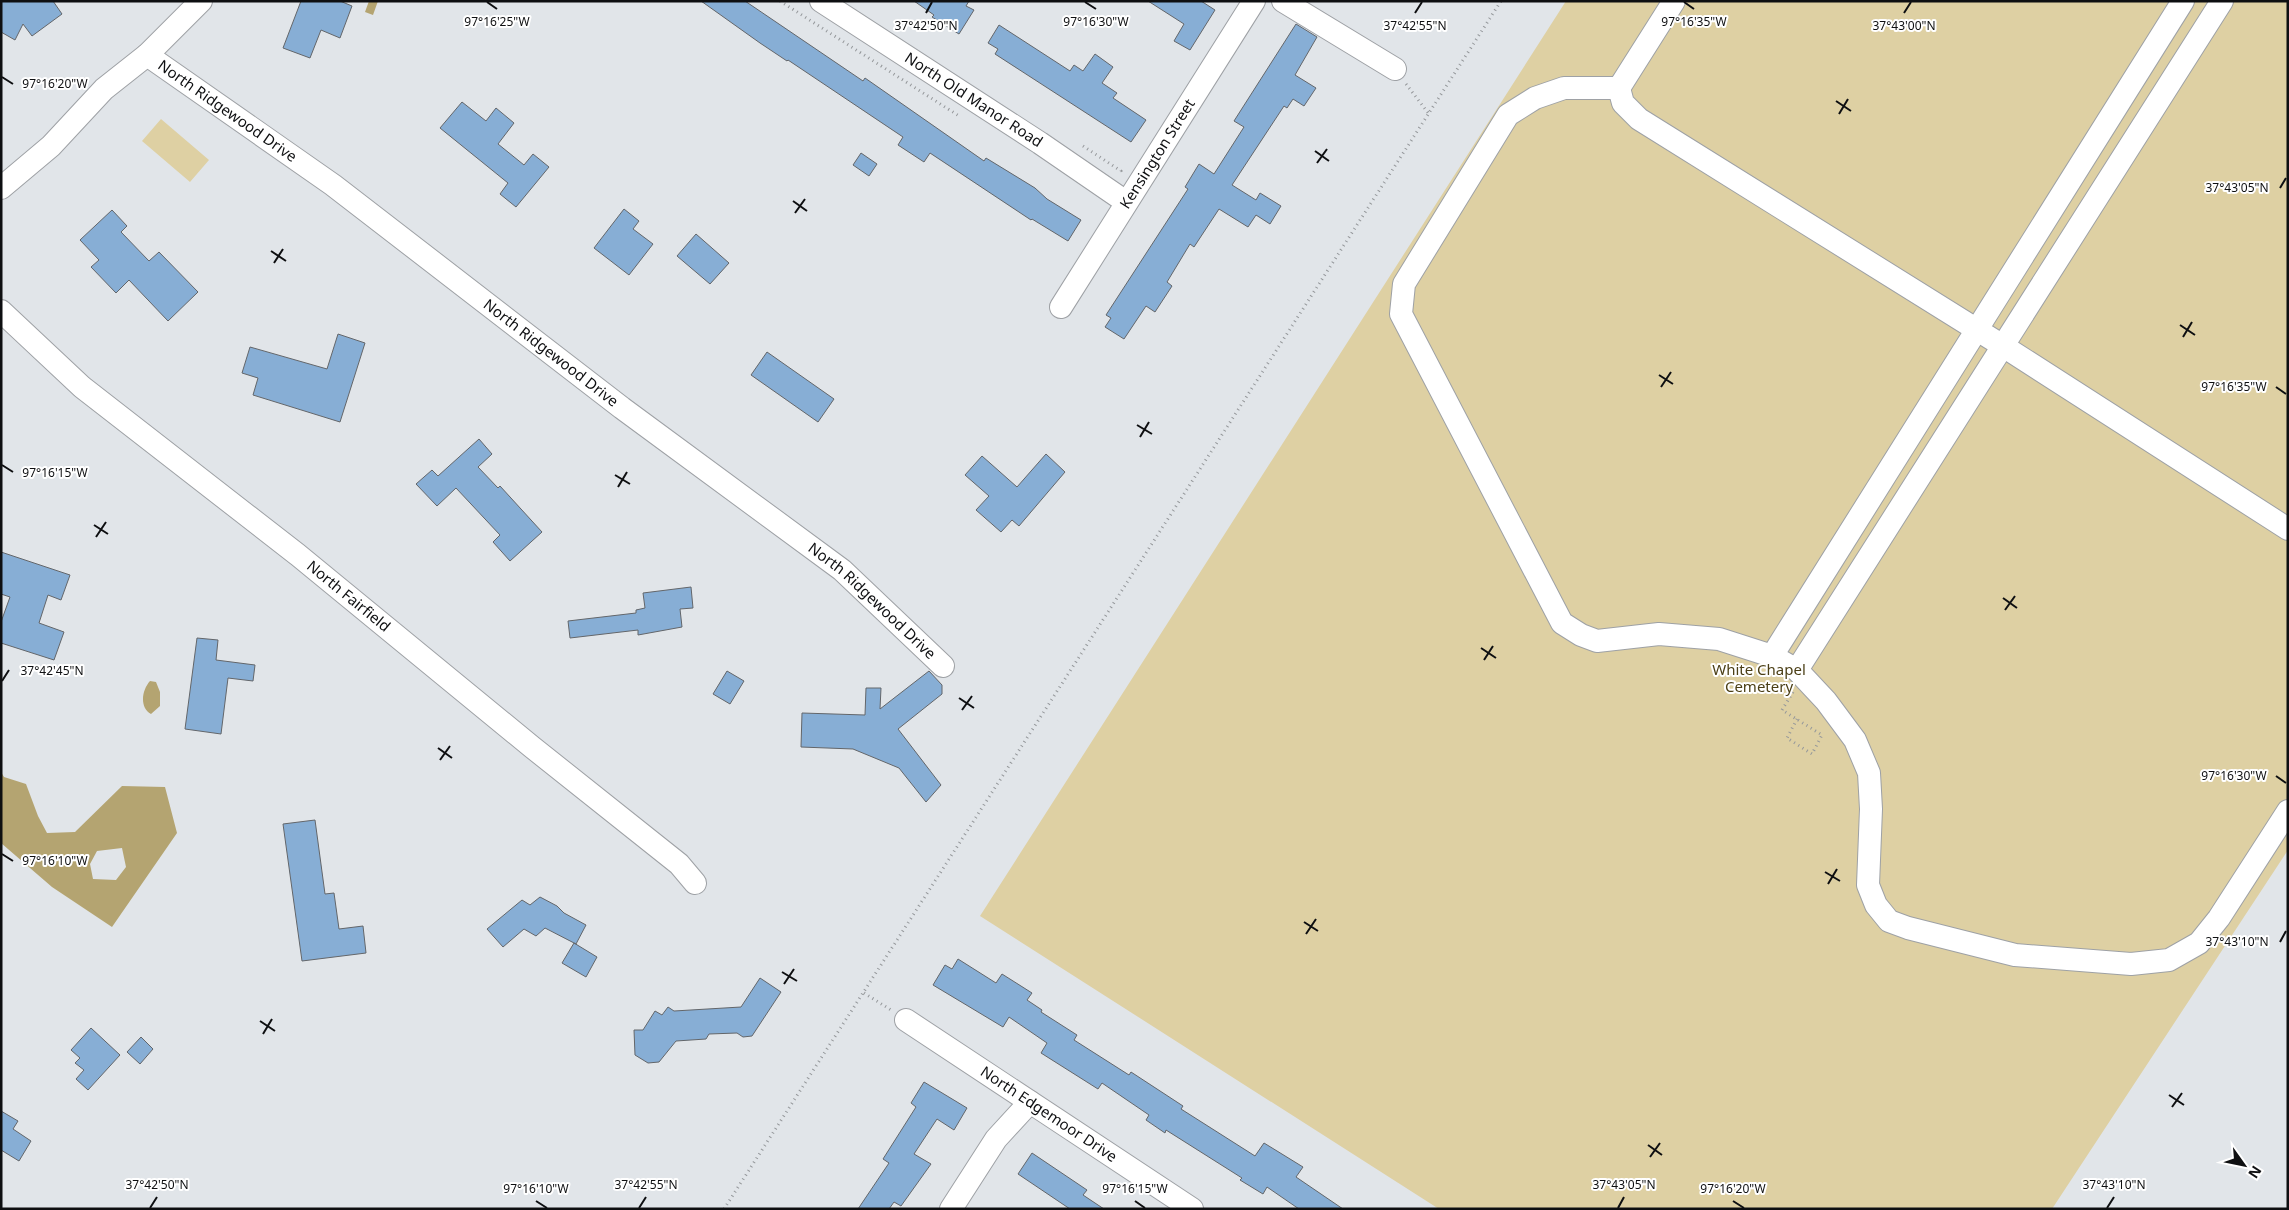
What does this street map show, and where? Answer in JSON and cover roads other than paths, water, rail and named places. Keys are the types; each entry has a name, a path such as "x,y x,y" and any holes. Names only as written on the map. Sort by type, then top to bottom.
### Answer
{"street":[{"path":"1,188 51,146 104,89 148,54 201,1"},
{"name":"North Old Manor Road","path":"821,1 1040,143 1126,202"},
{"name":"Kensington Street","path":"1061,307 1254,1"},
{"path":"1283,1 1395,69"},
{"path":"1674,1 1619,88 1623,103 1639,119 2003,346 2288,529"},
{"path":"1772,656 2183,1"},
{"path":"1800,673 2003,346 2222,1"},
{"name":"North Ridgewood Drive","path":"148,54 333,185 615,402 842,570 943,666"},
{"path":"1619,88 1564,88 1535,98 1508,115 1404,284 1400,314 1562,623 1581,635 1597,641 1659,634 1718,639 1772,656 1800,673 1826,701 1855,740 1869,773 1871,809 1868,885 1876,905 1889,921 1908,928 2015,954 2131,964 2169,960 2198,943 2219,918 2288,811"},
{"name":"North Fairfield","path":"1,311 82,387 298,555 532,747 679,864 695,883"},
{"name":"North Edgemoor Drive","path":"906,1020 1192,1209"},
{"path":"951,1209 996,1139 1030,1102"}],"park label":[{"name":"White Chapel Cemetery","path":"1759,678"}]}
